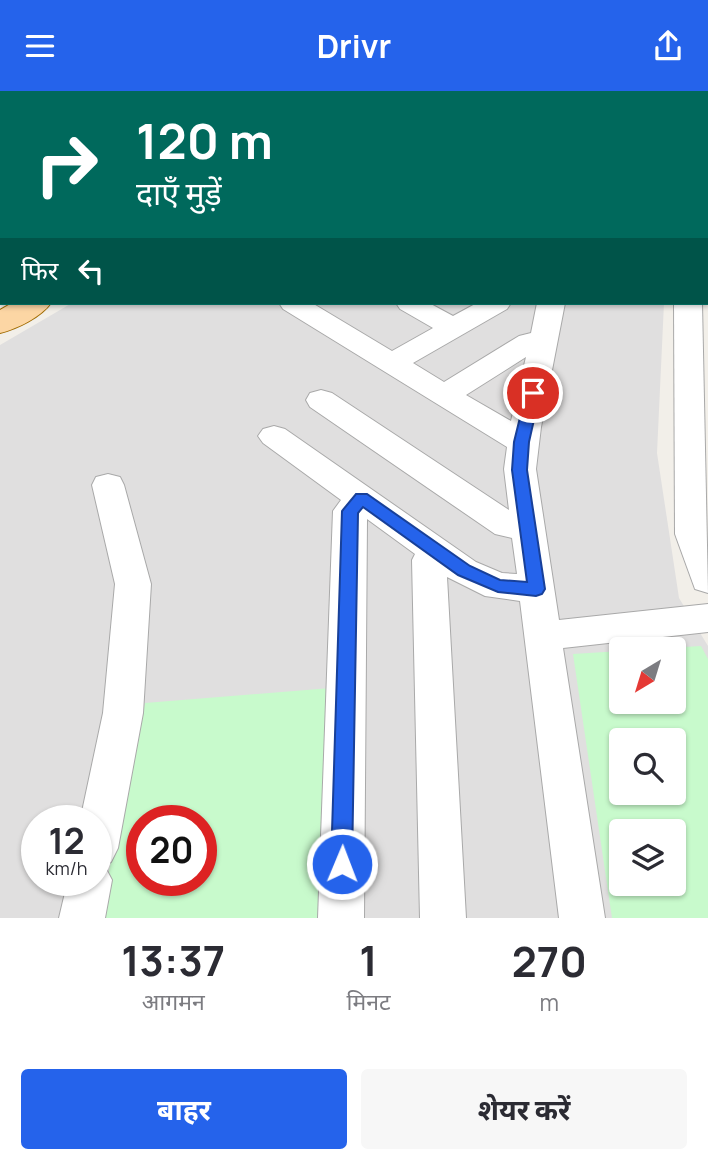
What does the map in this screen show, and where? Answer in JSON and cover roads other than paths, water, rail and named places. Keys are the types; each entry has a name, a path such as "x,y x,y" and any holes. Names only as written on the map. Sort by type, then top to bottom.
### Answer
{"main road":[{"path":"0,323 32,305"}],"street":[{"path":"296,305 522,442"},
{"path":"413,305 453,328"},
{"path":"392,363 493,305"},
{"path":"551,305 522,442 520,470 582,918"},
{"path":"688,305 699,494 692,534 708,580"},
{"path":"444,395 529,342 544,343"},
{"path":"321,400 507,525 527,527"},
{"path":"274,436 464,571 498,586 536,589"},
{"path":"105,805 123,713 133,584 108,485"},
{"path":"341,918 350,511 362,498"},
{"path":"436,551 429,560 443,918"},
{"path":"543,636 708,618"},
{"path":"82,918 87,896"}]}
